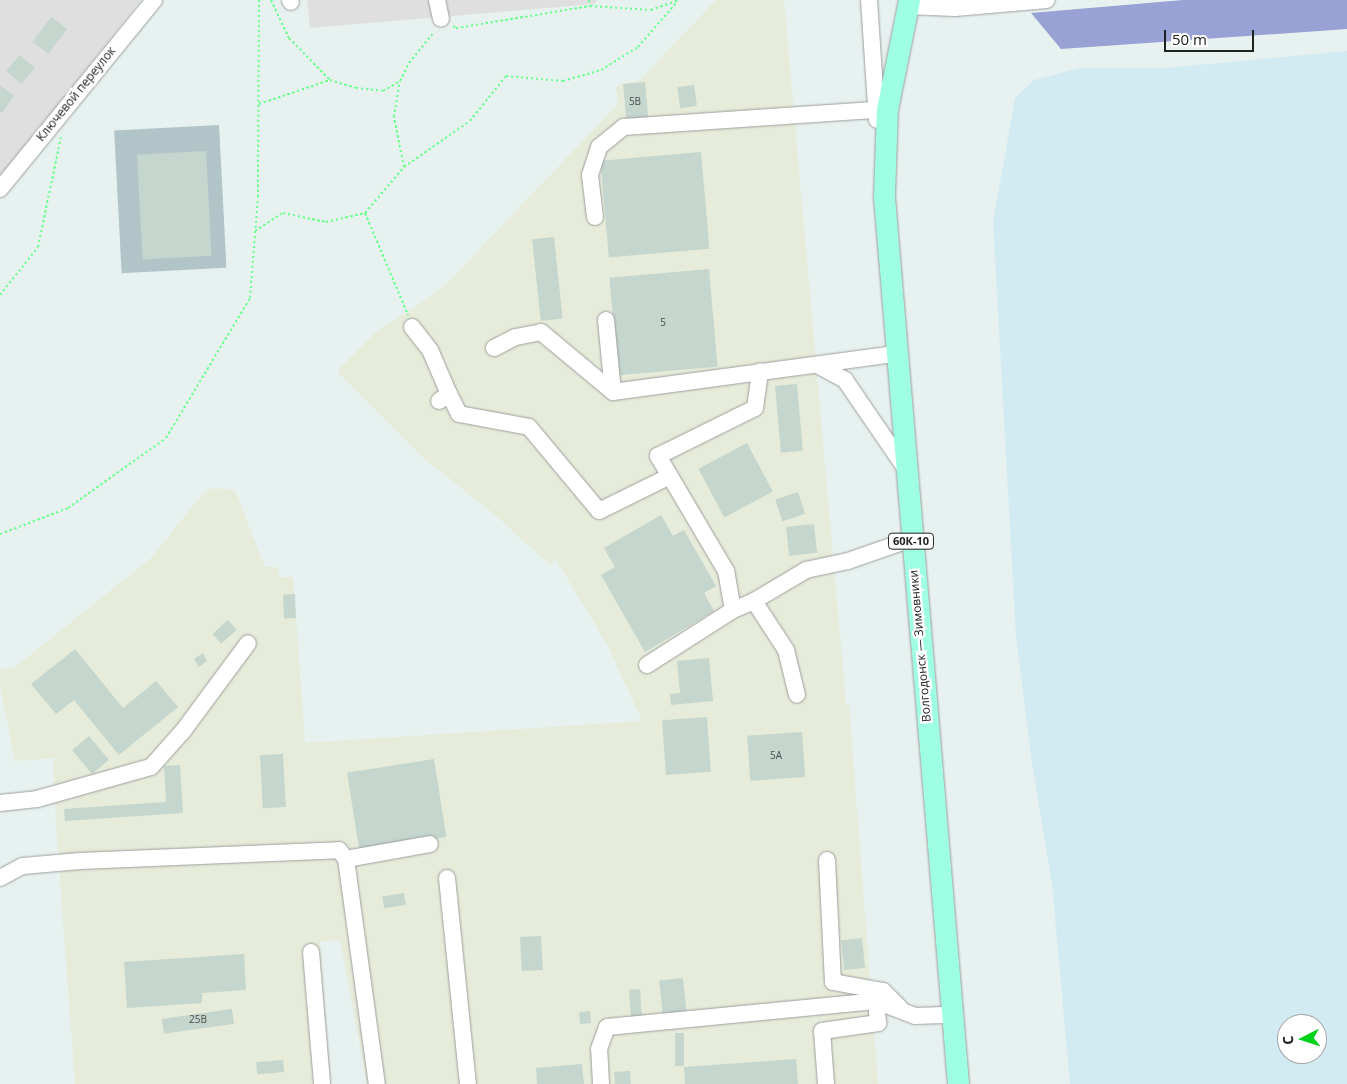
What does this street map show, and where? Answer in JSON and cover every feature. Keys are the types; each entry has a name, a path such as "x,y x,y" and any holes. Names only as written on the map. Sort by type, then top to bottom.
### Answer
{"main road":[{"name":"Волгодонск — Зимовники","path":"908,3 882,110 884,197 895,354 958,1084"}],"street":[{"name":"Ключевой переулок","path":"0,190 154,0"},
{"path":"437,0 441,19"},
{"path":"595,217 590,175 598,147 624,127 882,110 869,0"},
{"path":"908,3 955,8 1047,0"},
{"path":"606,320 613,392"},
{"path":"412,326 430,350 444,397 458,414 529,426 598,511 670,476"},
{"path":"494,348 516,337 541,332 613,392 760,371 819,366 895,354"},
{"path":"819,366 845,380 906,468"},
{"path":"733,610 726,571 658,456 755,408 760,371"},
{"path":"647,666 733,610 754,601 806,570 848,560 911,539"},
{"path":"754,601 786,650 797,695"},
{"path":"0,803 37,799 151,767 184,731 248,642"},
{"path":"346,859 430,844"},
{"path":"0,878 23,866 80,861 339,850 346,859 377,1084"},
{"path":"827,860 834,982 883,991 903,1012"},
{"path":"447,878 468,1084"},
{"path":"311,952 322,1084"},
{"path":"601,1084 599,1049 607,1027 876,1001 915,1016 952,1015"},
{"path":"826,1084 822,1031 878,1023 876,1001"}],"path":[{"path":"0,534 68,508 166,438 250,298 255,232 259,0"},
{"path":"271,0 289,38 330,80 356,88 383,91 400,81"},
{"path":"589,0 590,6"},
{"path":"255,232 283,214 326,222 365,213 404,167 470,121 506,76 563,81 601,70 638,47 678,0"},
{"path":"404,167 394,117 400,81 408,63 441,24 441,19 456,28 590,6 652,10 678,0"},
{"path":"258,104 330,80"},
{"path":"0,295 38,247 63,128"},
{"path":"365,213 412,326"}],"shaded area":[{"path":"0,0 141,0 0,178"},
{"path":"307,0 598,0 594,4 310,28"},
{"path":"716,0 784,0 846,704 849,705 878,1084 367,1084 340,940 320,942 331,1084 75,1084 56,824 53,764 57,758 15,761 0,686 0,669 14,668 152,557 204,492 213,488 235,490 265,567 277,567 280,577 293,577 305,743 642,721 607,644 556,560 549,564 493,513 420,455 337,371 375,333 432,296 452,278 618,104 616,88 620,84 640,80"},
{"path":"1183,0 1347,0 1347,29 1061,49 1031,13"},
{"path":"1347,51 1347,1084 1070,1084 1052,884 1031,757 1016,636 993,222 1015,98 1034,80 1080,68 1165,68"},
{"path":"219,125 226,268 122,273 114,130"}],"building":[{"path":"51,17 67,29 48,54 32,42"},
{"path":"20,55 35,68 21,84 6,71"},
{"path":"645,82 648,119 626,121 623,84"},
{"path":"0,85 14,96 2,113 0,112"},
{"path":"694,85 697,106 680,108 677,87"},
{"path":"206,151 211,256 143,259 137,155"},
{"path":"701,152 709,249 609,257 600,161"},
{"path":"554,237 563,319 541,321 532,239"},
{"path":"709,269 718,367 618,375 609,278"},
{"path":"797,384 803,451 781,453 775,386"},
{"path":"747,443 773,492 724,517 698,469"},
{"path":"798,492 805,514 782,521 775,499"},
{"path":"661,515 673,536 684,530 716,586 704,593 714,611 645,652 601,575 615,567 604,548"},
{"path":"814,524 817,553 789,556 786,527"},
{"path":"283,594 295,594 296,618 284,618"},
{"path":"228,620 237,630 221,644 212,634"},
{"path":"75,649 123,708 156,681 178,707 119,755 74,700 56,714 31,684"},
{"path":"203,653 207,661 199,667 194,659"},
{"path":"709,658 713,701 671,705 670,694 680,693 677,661"},
{"path":"707,717 711,772 666,775 662,720"},
{"path":"802,732 805,777 750,781 747,736"},
{"path":"89,736 109,760 92,774 72,750"},
{"path":"283,754 286,807 263,808 260,755"},
{"path":"434,759 446,837 359,851 347,773"},
{"path":"180,765 183,813 65,821 64,809 166,802 164,766"},
{"path":"404,893 406,905 384,908 382,896"},
{"path":"541,936 543,970 522,971 520,937"},
{"path":"862,938 865,968 844,970 841,940"},
{"path":"244,954 246,990 202,993 202,1003 127,1008 124,962"},
{"path":"683,978 687,1015 663,1017 659,981"},
{"path":"640,989 642,1019 631,1020 629,990"},
{"path":"232,1009 234,1024 164,1034 162,1019"},
{"path":"590,1011 591,1023 580,1024 579,1012"},
{"path":"675,1033 684,1033 684,1066 675,1066"},
{"path":"796,1059 798,1084 685,1084 684,1067"},
{"path":"283,1060 284,1072 257,1074 256,1062"},
{"path":"582,1064 584,1084 537,1084 536,1068"},
{"path":"630,1071 631,1084 615,1084 614,1072"}]}
